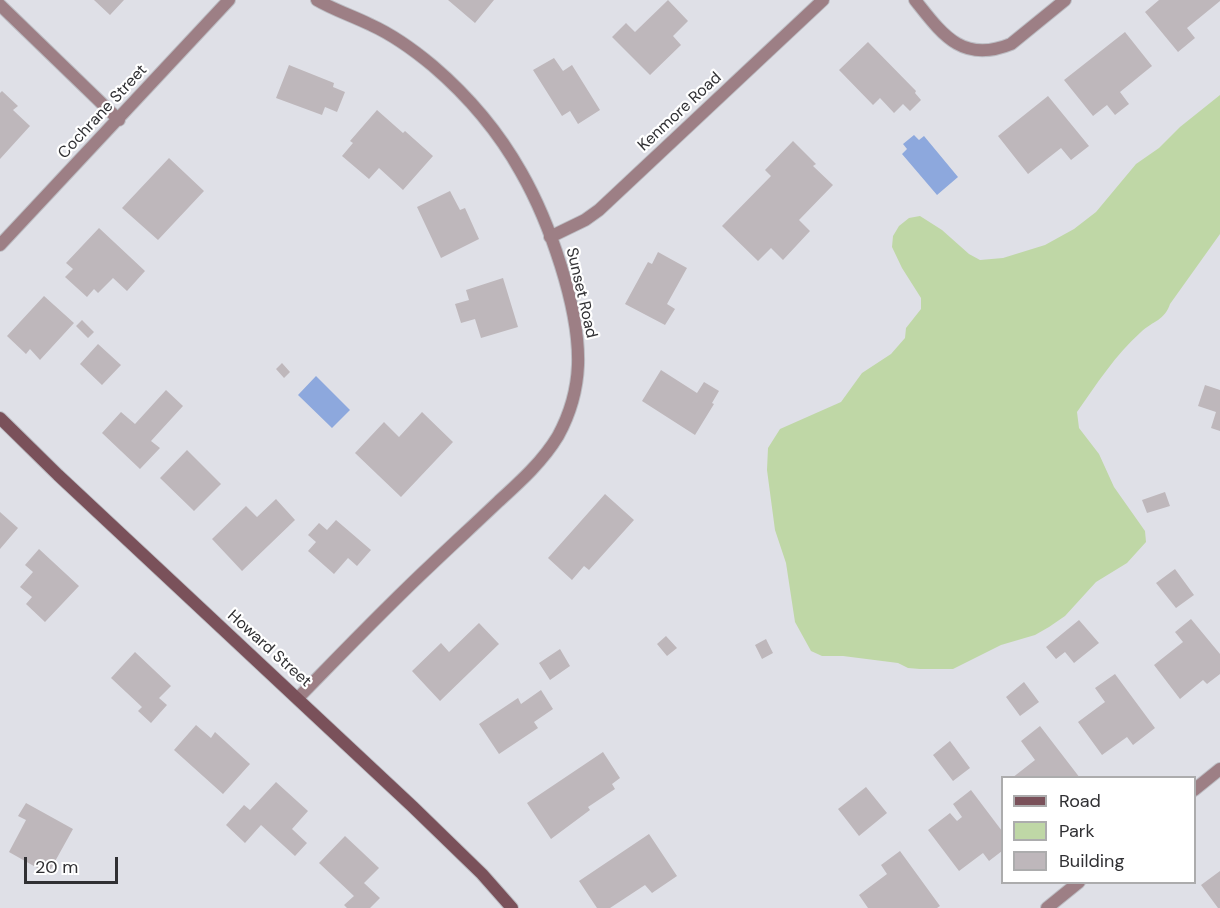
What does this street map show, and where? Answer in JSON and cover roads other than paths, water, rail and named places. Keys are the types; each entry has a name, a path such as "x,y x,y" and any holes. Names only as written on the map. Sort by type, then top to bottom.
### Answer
{"street":[{"name":"Cochrane Street","path":"0,245 229,0"},
{"name":"Sunset Road","path":"298,698 414,580 529,473 558,436 572,400 578,362 572,314 550,237 521,172 481,114 431,64 387,33 317,0"},
{"name":"Kenmore Road","path":"550,237 585,220 599,210 823,0"},
{"path":"915,0 945,37 962,47 982,51 1011,44 1065,0"},
{"path":"0,5 118,120"},
{"name":"Howard Street","path":"0,418 84,500 298,698 482,874 512,908"},
{"path":"1196,788 1220,770"},
{"path":"1047,908 1077,884"}],"water":[{"path":"914,135 919,140 924,136 958,177 937,195 902,154 907,149 903,144"},
{"path":"316,376 350,410 332,428 298,395"}]}
